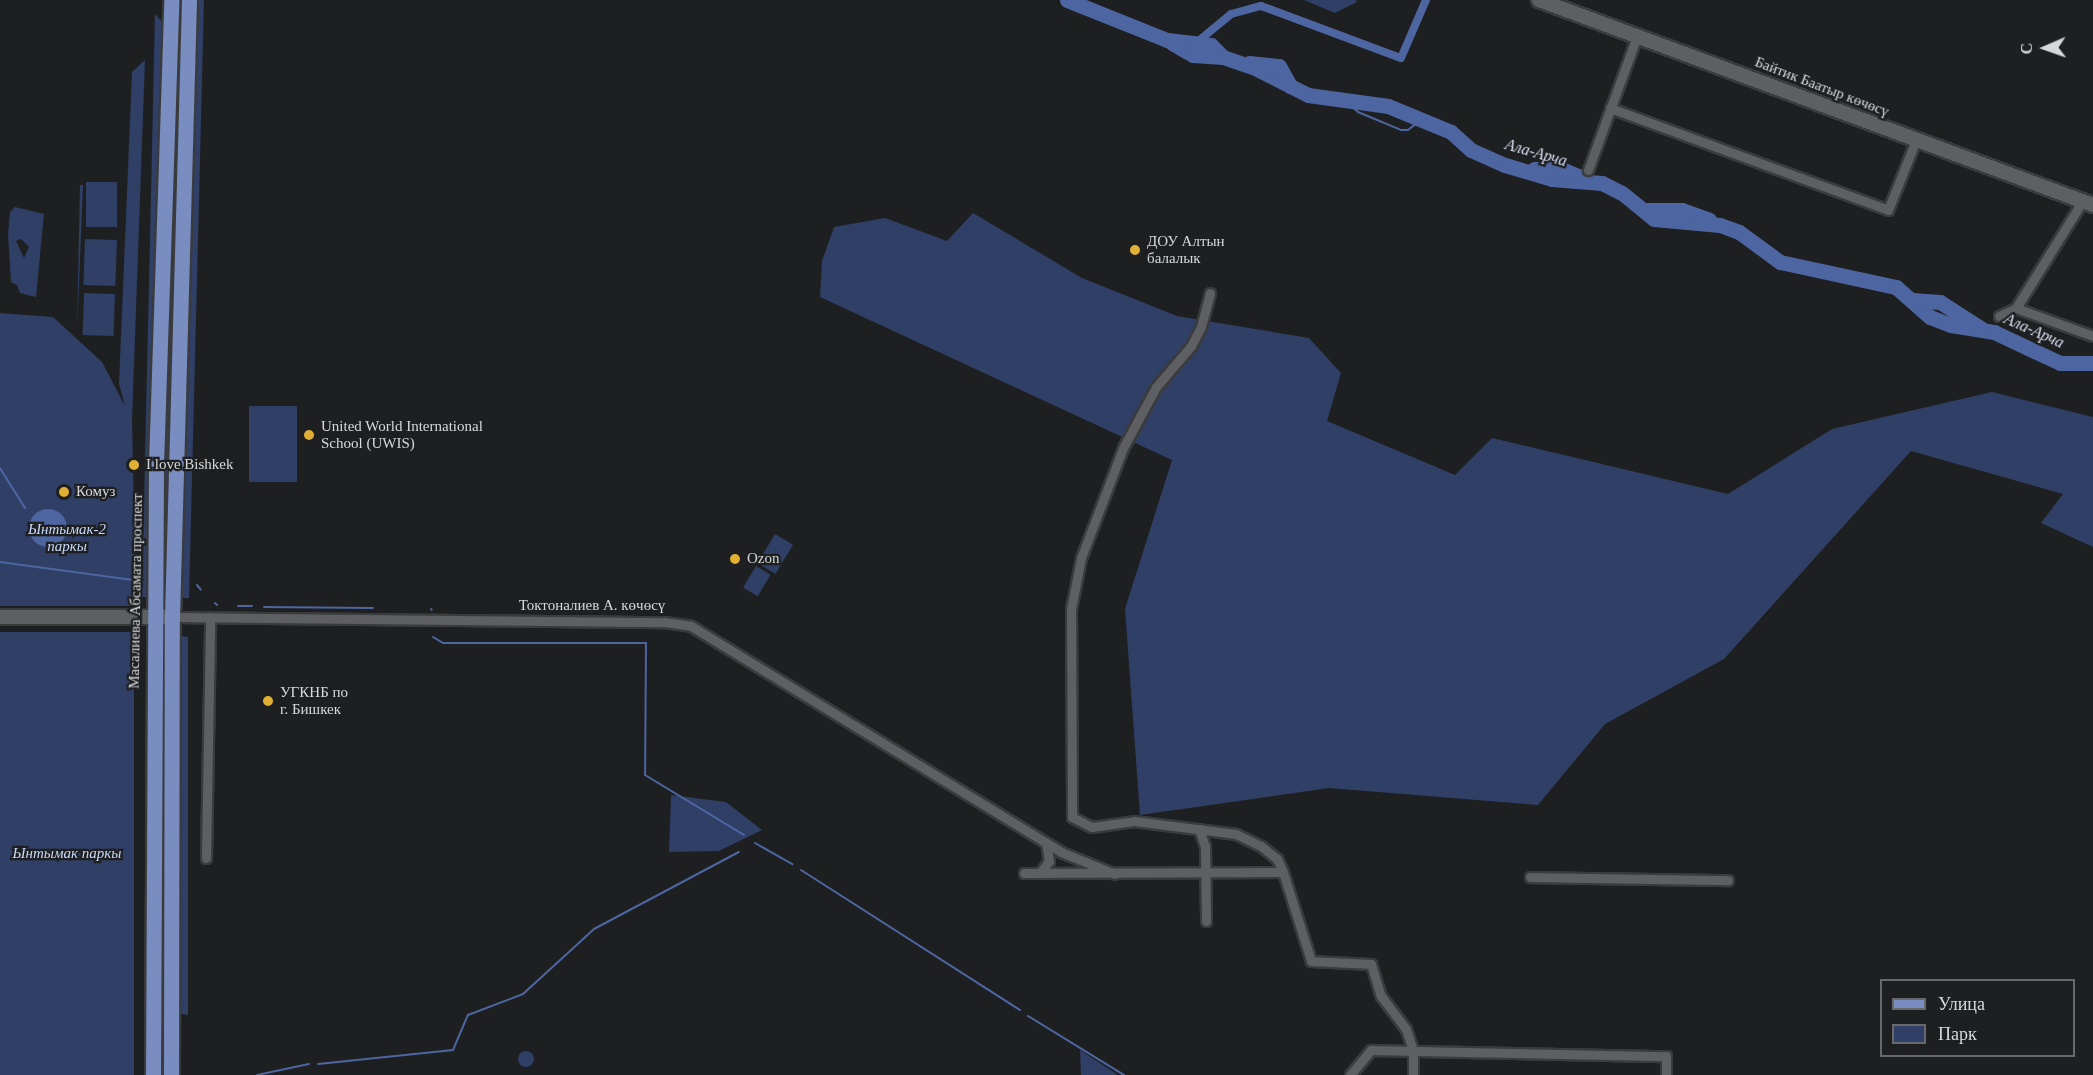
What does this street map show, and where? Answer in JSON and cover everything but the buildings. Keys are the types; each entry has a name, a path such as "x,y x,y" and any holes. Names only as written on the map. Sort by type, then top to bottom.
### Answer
{"main road":[{"name":"Масалиева Абсамата проспект","path":"153,1075 151,960 154,617 171,0"},
{"path":"171,1075 172,617 189,0"},
{"name":"Байтик Баатыр көчөсү","path":"1539,0 2087,203"},
{"name":"Токтоналиев А. көчөсү","path":"0,617 172,617"},
{"path":"151,960 170,960"}],"street":[{"path":"1588,170 1637,36"},
{"path":"1610,108 1888,210 1916,140"},
{"path":"1999,316 2016,308 2087,203"},
{"path":"1210,292 1201,327 1191,346 1156,387 1123,448 1081,558 1071,609 1072,817 1092,827 1134,821 1248,838 1277,859 1311,961 1371,964 1381,996 1406,1029 1413,1051 1413,1075"},
{"path":"2016,308 2092,333"},
{"path":"206,858 210,616"},
{"name":"Токтоналиев А. көчөсү","path":"172,617 664,622 691,626 1046,843 1115,874"},
{"path":"1199,829 1205,846 1206,921"},
{"path":"1040,873 1049,861 1046,843"},
{"path":"1024,873 1205,875 1283,872"},
{"path":"1530,877 1728,880"},
{"path":"1350,1075 1371,1050 1666,1056 1666,1075"}],"green space":[{"path":"177,0 182,0 165,596 161,596"},
{"path":"197,0 204,0 189,598 180,598"},
{"path":"1304,0 1355,0 1357,2 1335,13"},
{"path":"155,14 163,23 146,597 142,597"},
{"name":"Ынтымак-2 паркы","path":"145,60 132,420 136,606 0,606 0,313 53,317 102,362 125,406 119,384 132,72"},
{"path":"86,182 117,182 117,227 86,227"},
{"path":"80,185 83,185 77,331"},
{"path":"15,207 44,214 36,297 20,293 17,285 11,282 8,234 10,212","holes":["21,239 29,247 24,258 16,241"]},
{"path":"973,213 1082,278 1177,316 1309,338 1341,373 1327,421 1455,475 1492,438 1728,494 1832,429 1992,392 2093,417 2093,547 2041,523 2063,494 1911,451 1724,659 1605,724 1538,805 1329,788 1140,815 1125,609 1172,460 820,297 822,261 834,227 885,218 947,241"},
{"path":"85,239 117,240 115,286 83,285"},
{"path":"84,293 115,294 114,336 83,335"},
{"path":"249,406 297,406 297,482 249,482"},
{"path":"775,534 793,545 775,574 757,563"},
{"path":"756,566 771,575 758,596 743,587"},
{"name":"Ынтымак паркы","path":"0,632 134,632 134,1075 0,1075"},
{"path":"179,636 188,637 188,1015 181,1014 178,999"},
{"path":"163,639 167,641 163,951 158,951"},
{"path":"671,795 726,802 762,830 719,851 669,852"},
{"path":"158,968 163,968 164,1075 160,1075"},
{"path":"1080,1050 1118,1075 1081,1075"},
{"path":"523,1051 529,1051 534,1059 532,1065 523,1067 518,1062 518,1056"}],"shaded area":[{"path":"48,509 62,514 67,528 62,542 48,547 34,542 29,528 34,514"}],"waterway":[{"name":"Ала-Арча","path":"1067,0 1167,40 1211,45 1223,57 1257,69 1308,95 1388,106 1451,132 1471,150 1505,165 1552,179 1602,183 1622,193 1654,219 1720,225 1739,232 1780,262 1896,287 1930,317 1951,325 1994,332 2060,363 2093,363"},
{"path":"1196,43 1231,14 1261,6 1401,58 1426,0"},
{"path":"1172,43 1193,55 1223,57"},
{"path":"1249,63 1279,66 1290,86"},
{"path":"1345,101 1358,112 1401,130 1408,130 1421,120"},
{"path":"1534,169 1559,168 1585,179"},
{"path":"1644,210 1682,210 1709,220"},
{"path":"1912,300 1940,302 1982,329"},
{"path":"1937,320 1965,318"},
{"path":"0,468 25,508"},
{"path":"0,562 133,580"},
{"path":"197,585 201,590"},
{"path":"238,606 252,606"},
{"path":"264,607 373,608"},
{"path":"433,637 443,643 646,643 645,775 744,835"},
{"path":"755,843 792,864"},
{"path":"318,1064 453,1050 468,1015 523,994 594,929 739,852"},
{"path":"801,870 1020,1010"},
{"path":"1028,1016 1124,1075"},
{"path":"257,1075 309,1064"}],"place":[{"name":"ДОУ Алтын балалык","path":"1135,250"},
{"name":"United World International School (UWIS)","path":"309,435"},
{"name":"I love Bishkek","path":"134,465"},
{"name":"Комуз","path":"64,492"},
{"name":"Ozon","path":"735,559"},
{"name":"УГКНБ по г. Бишкек","path":"268,701"}]}
